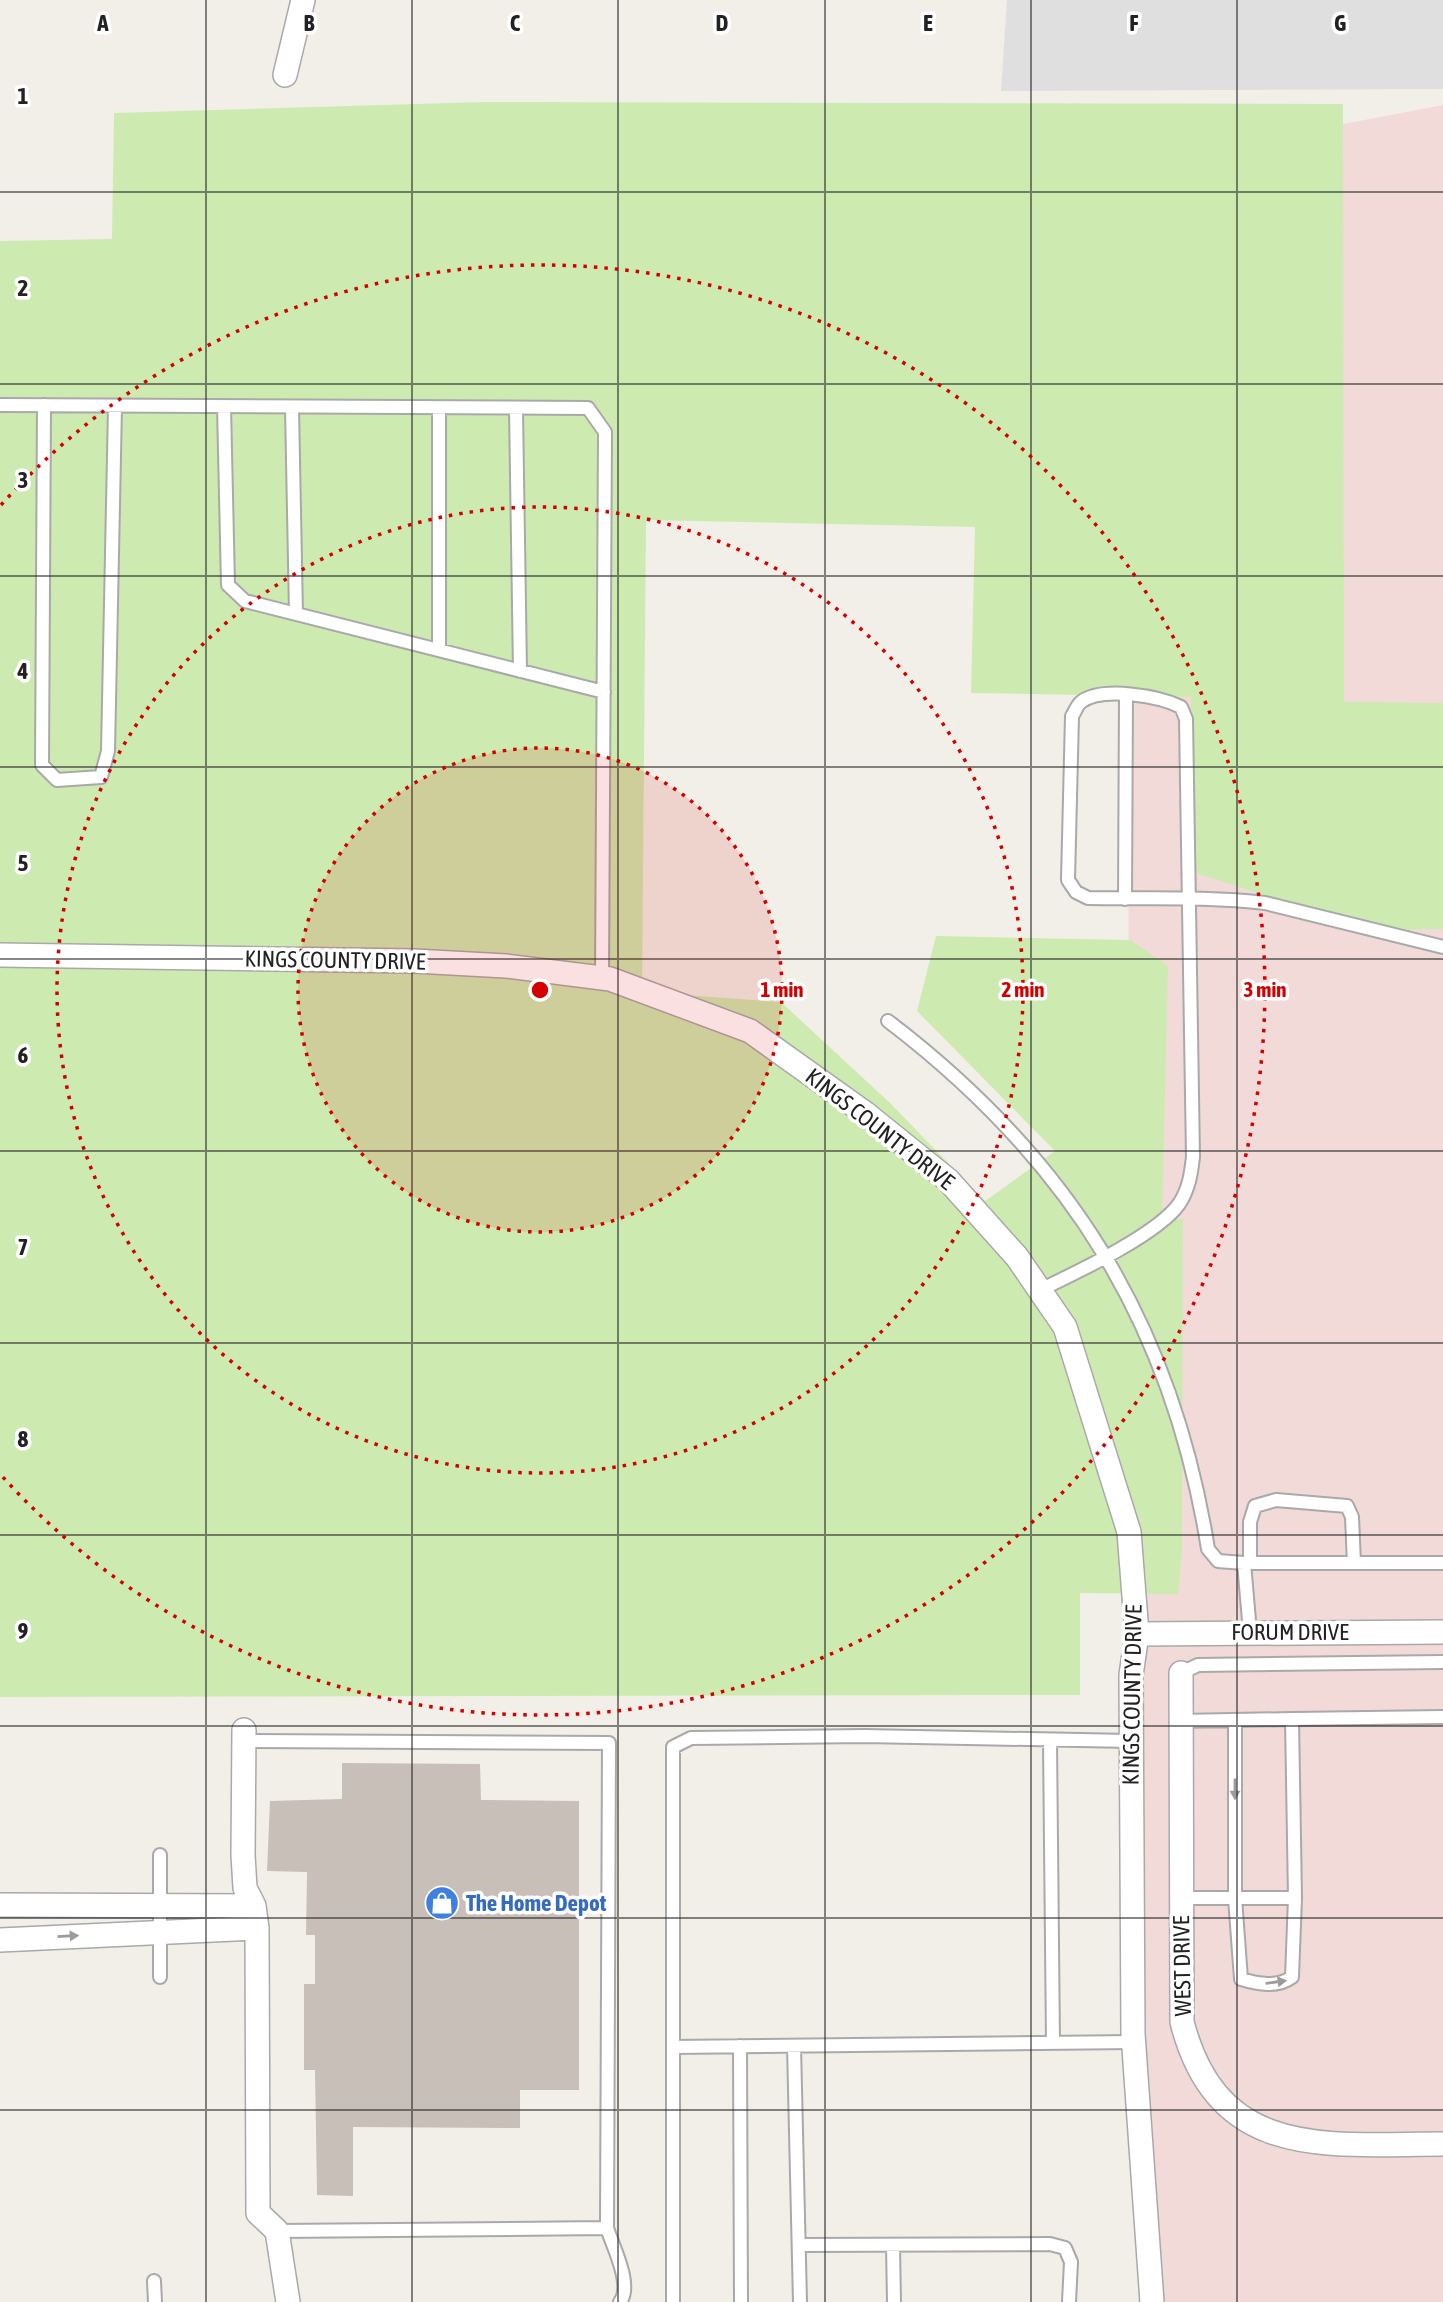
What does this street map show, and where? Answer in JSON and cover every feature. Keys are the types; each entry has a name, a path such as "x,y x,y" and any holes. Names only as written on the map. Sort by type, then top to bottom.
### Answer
{"street":[{"path":"285,75 303,0"},
{"name":"KINGS COUNTY DRIVE","path":"0,955 415,961 506,965 603,978 750,1031 865,1113 948,1180 1017,1257 1065,1327 1129,1532 1137,1634 1131,1675 1134,2042 1152,2302"},
{"name":"FORUM DRIVE","path":"1137,1634 1443,1632"},
{"name":"WEST DRIVE","path":"1181,1673 1179,1721 1182,2022 1198,2066 1229,2106 1263,2130 1292,2140 1324,2144 1443,2144"},
{"path":"244,1736 245,1888 255,1917 258,2213 277,2231 288,2302"},
{"path":"0,1905 160,1906 255,1917"},
{"path":"0,1940 160,1931 255,1917"}],"lane":[{"path":"0,405 588,408 605,432 603,978"},
{"path":"44,405 42,765 57,780 100,777 108,751 115,406"},
{"path":"224,406 228,585 245,601 604,692"},
{"path":"292,408 296,614"},
{"path":"439,409 439,650"},
{"path":"516,409 520,671"},
{"path":"1125,898 1126,695"},
{"path":"1040,1290 1106,1257 1160,1222 1179,1204 1190,1182 1193,1157 1191,901 1186,719 1181,707 1164,699 1126,695 1095,696 1080,703 1072,716 1068,880 1076,892 1088,898 1125,898 1191,901 1265,903 1443,947"},
{"path":"888,1021 933,1055 991,1108 1056,1182 1089,1226 1161,1368 1186,1444 1208,1549 1218,1562 1443,1563"},
{"path":"1250,1632 1247,1563 1250,1522 1255,1506 1276,1500 1347,1506 1352,1517 1354,1563"},
{"path":"1181,1673 1198,1665 1443,1662"},
{"path":"1179,1721 1443,1717"},
{"path":"1235,1720 1235,1898 1238,1970 1241,1979 1256,1984 1283,1984 1292,1977 1295,1898 1292,1719"},
{"path":"244,1736 609,1743 607,2228 624,2284 624,2296 620,2302"},
{"path":"673,2302 673,1747 691,1738 863,1736 1131,1741"},
{"path":"1050,1741 1053,2043"},
{"path":"160,1855 160,1977"},
{"path":"1181,1898 1295,1898"},
{"path":"673,2047 1134,2042"},
{"path":"740,2046 741,2302"},
{"path":"794,2046 800,2302"},
{"path":"277,2231 607,2228"},
{"path":"799,2245 1050,2244 1065,2248 1071,2262 1069,2302"},
{"path":"893,2245 894,2302"},
{"path":"155,2281 155,2302"}],"shaded area":[{"path":"1007,0 1443,0 1443,89 1001,91"},
{"path":"1443,105 1443,2302 1152,2302 1145,2168 1129,1532 1128,165"}],"green space":[{"path":"484,102 1343,104 1344,702 1443,703 1443,929 1369,930 1193,872 1191,697 971,693 975,527 646,520 642,992 781,1002 891,1104 985,1201 1055,1151 917,1011 936,936 1130,940 1168,966 1162,1218 1183,1219 1182,1548 1178,1594 1080,1593 1080,1695 0,1697 0,241 112,239 114,113"}],"building":[{"name":"The Home Depot","path":"342,1763 480,1764 481,1800 579,1801 579,2090 520,2090 520,2128 353,2127 353,2196 317,2195 315,2070 304,2070 304,1984 315,1984 315,1935 306,1935 307,1872 267,1871 270,1801 342,1799"}],"place":[{"name":"The Home Depot","path":"442,1903"}]}
